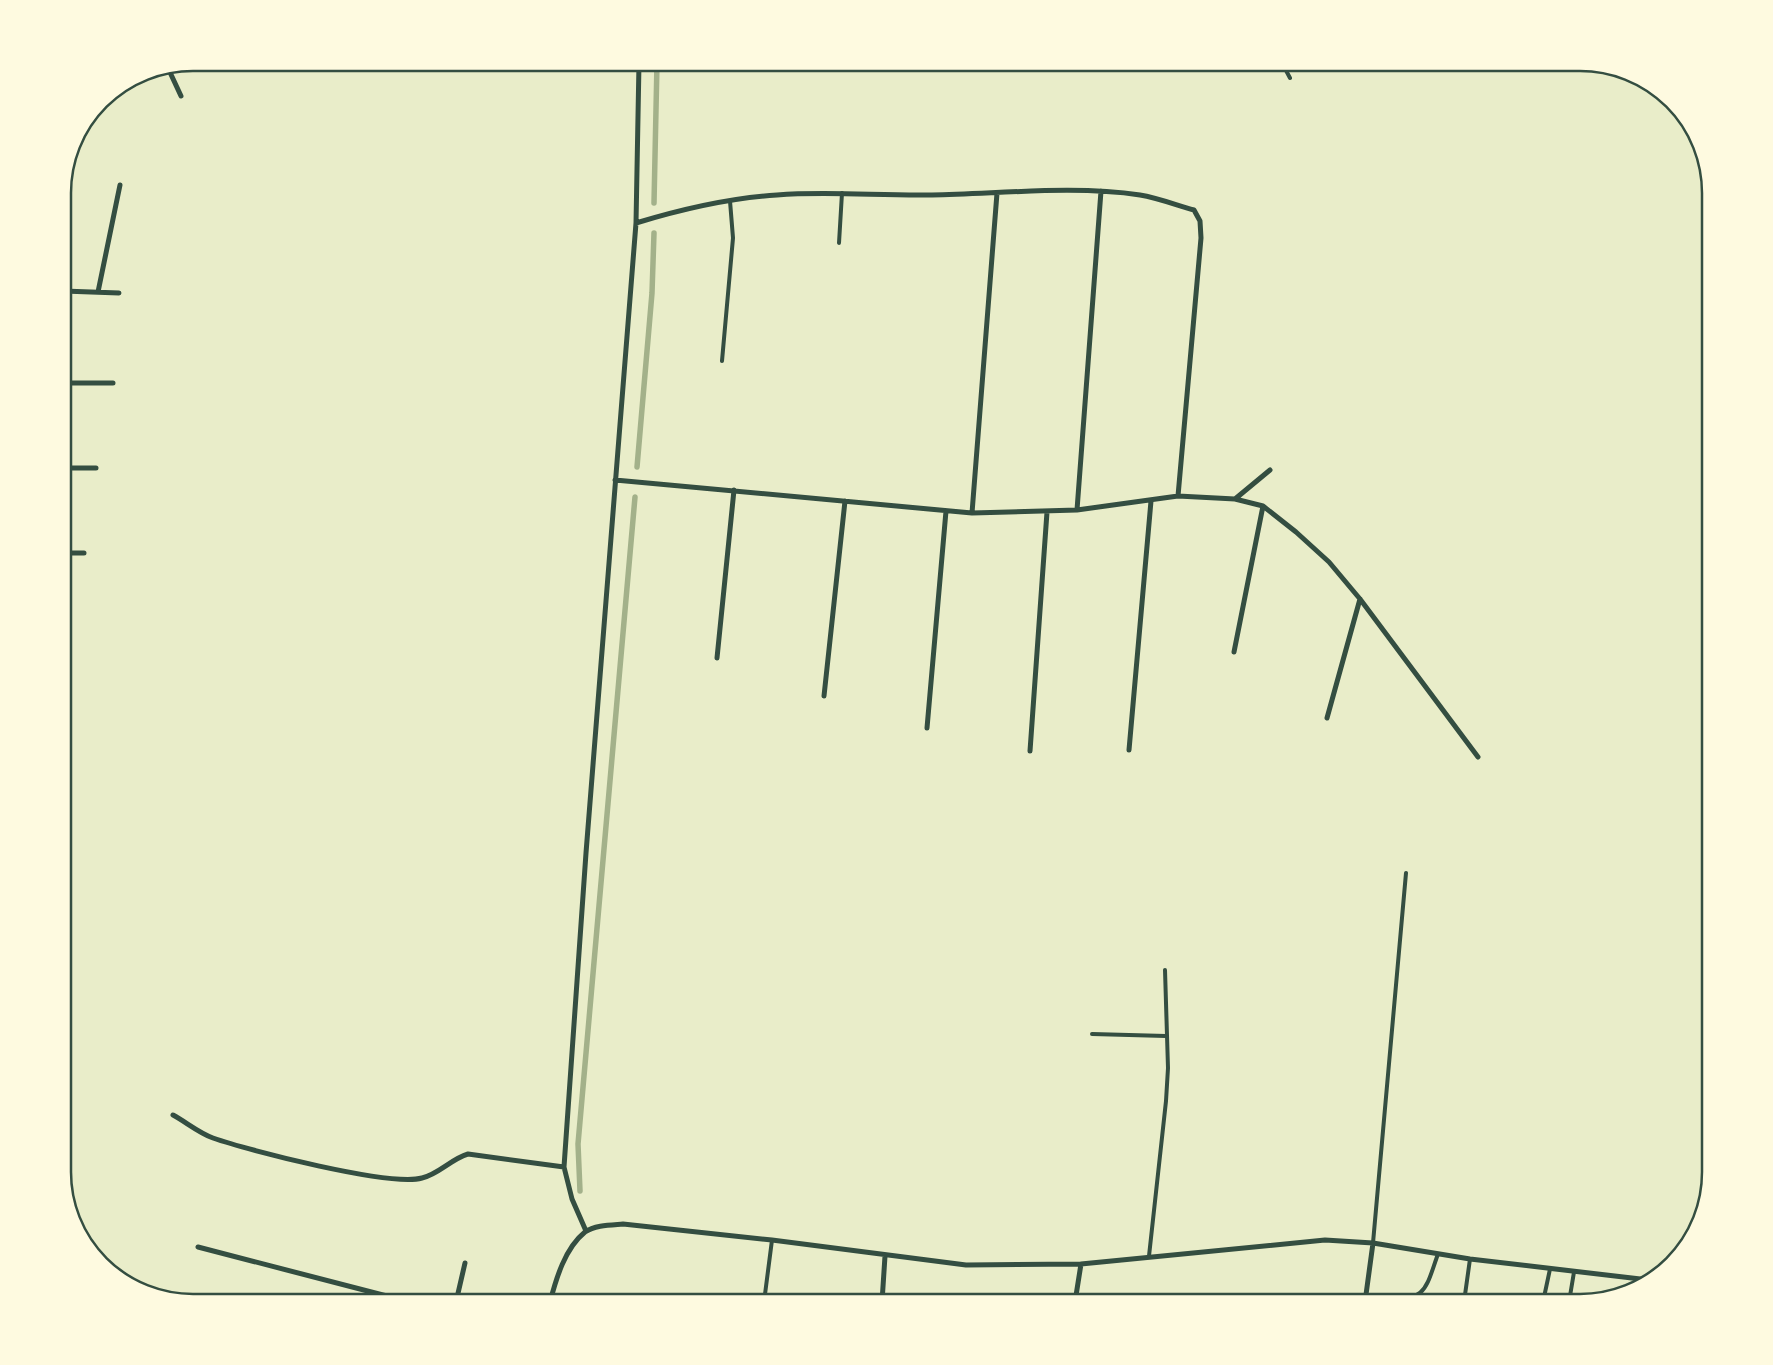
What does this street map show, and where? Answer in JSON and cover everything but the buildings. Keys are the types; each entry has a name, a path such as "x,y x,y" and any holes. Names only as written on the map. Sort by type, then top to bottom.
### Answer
{"street":[{"path":"586,1232 572,1199 564,1167 636,223 639,71"},
{"path":"171,74 181,96"},
{"path":"98,292 120,185"},
{"path":"636,223 679,210 730,201 776,195 842,193 1101,191 1141,195 1194,210 1200,221 1201,238 1178,496"},
{"path":"1076,510 1101,191"},
{"path":"972,514 997,193"},
{"path":"72,292 119,293"},
{"path":"72,383 113,383"},
{"path":"72,468 96,468"},
{"path":"1235,499 1270,470"},
{"path":"615,480 972,514 1076,510 1178,496 1235,499 1262,506 1296,532 1328,562 1360,599 1478,757"},
{"path":"717,658 734,490"},
{"path":"824,696 845,501"},
{"path":"1129,750 1151,501"},
{"path":"1234,652 1262,506"},
{"path":"927,728 946,511"},
{"path":"1030,750 1047,512"},
{"path":"72,553 84,553"},
{"path":"1327,718 1360,599"},
{"path":"173,1115 211,1137 262,1152 393,1179 421,1179 438,1171 458,1157 468,1154 564,1167"},
{"path":"553,1294 571,1247 586,1232 602,1226 623,1224 772,1240 966,1265 1081,1264 1325,1240 1373,1244 1470,1259 1638,1279"},
{"path":"1366,1294 1373,1244"},
{"path":"198,1247 379,1294"},
{"path":"883,1294 885,1256"},
{"path":"458,1294 465,1263"},
{"path":"1076,1294 1081,1264"}],"lane":[{"path":"1286,71 1290,78"},
{"path":"839,243 842,193"},
{"path":"722,361 733,238 730,201"},
{"path":"1373,1244 1406,873"},
{"path":"1149,1256 1168,1068 1165,970"},
{"path":"1092,1034 1166,1036"},
{"path":"765,1294 772,1240"},
{"path":"1420,1294 1426,1286 1438,1254"},
{"path":"1465,1294 1470,1259"},
{"path":"1545,1294 1550,1269"},
{"path":"1570,1294 1574,1272"}],"waterway":[{"path":"654,203 657,71"},
{"path":"637,467 652,293 654,233"},
{"path":"580,1191 578,1144 635,497"}]}
